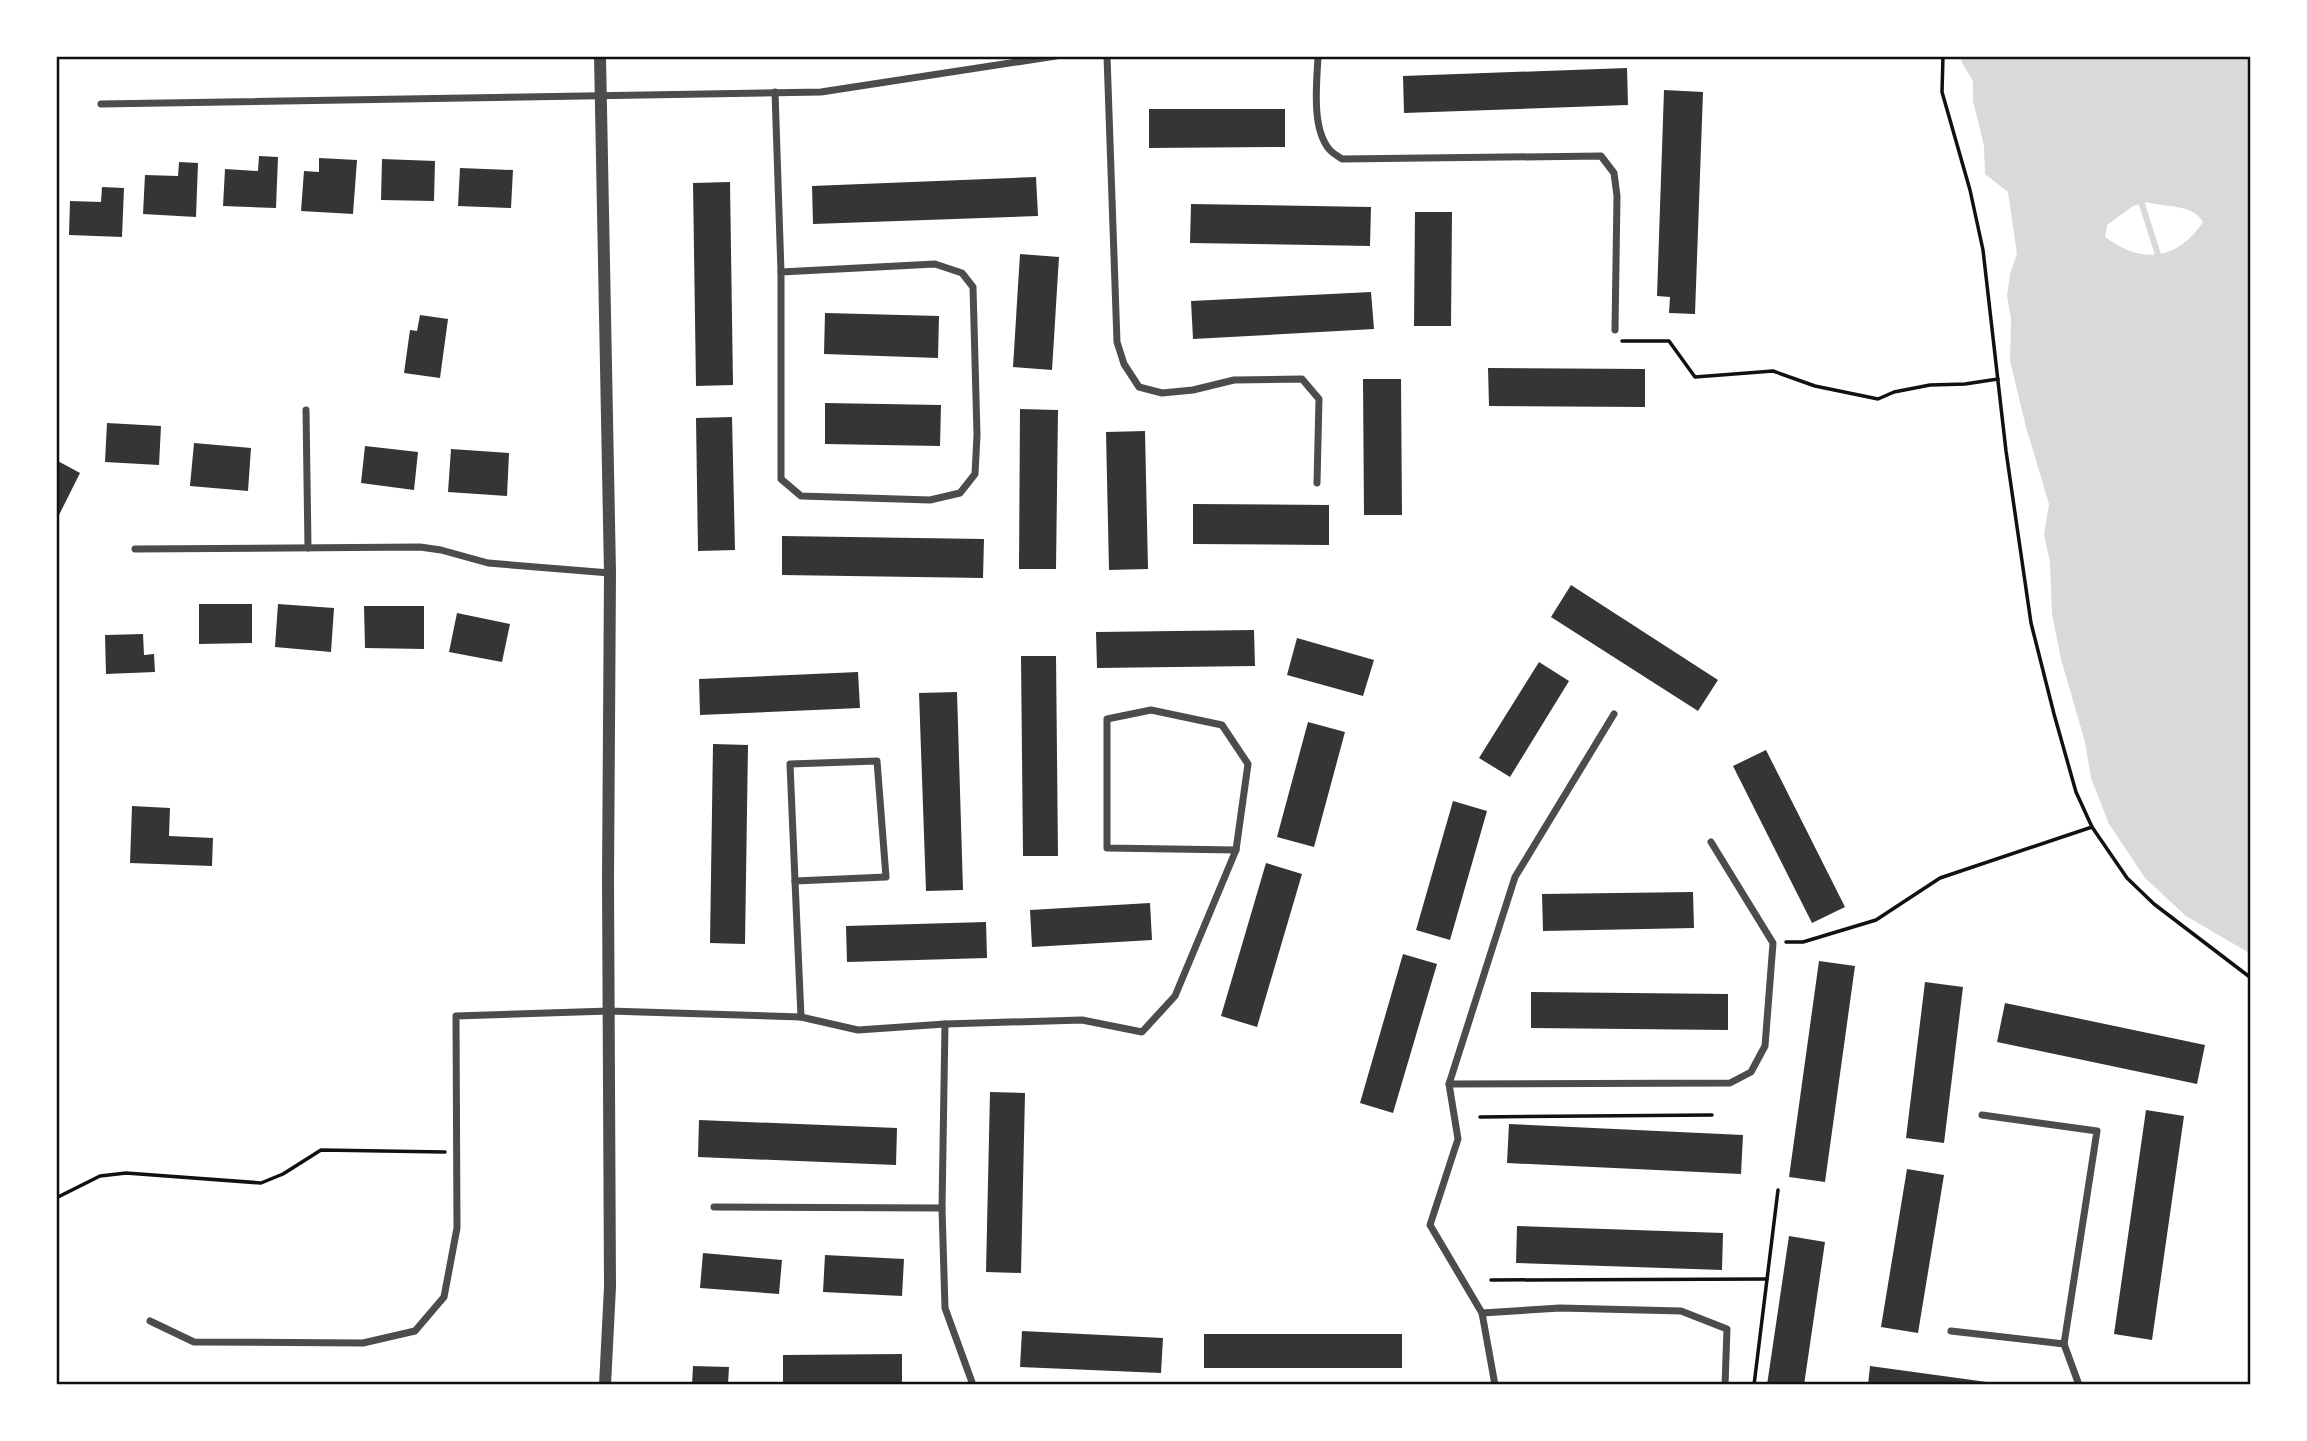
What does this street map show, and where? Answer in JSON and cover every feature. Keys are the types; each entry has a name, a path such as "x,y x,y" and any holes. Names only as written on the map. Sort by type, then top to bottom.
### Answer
{"street":[{"path":"600,56 610,573 610,1287 605,1385"},
{"path":"101,104 821,92 1056,56"},
{"path":"1107,56 1117,342 1124,364 1139,387 1162,393 1193,390 1234,380 1301,379 1319,399 1317,483"},
{"path":"1318,56 1316,102 1320,129 1328,149 1342,159 1601,156 1614,173 1617,196 1615,330"},
{"path":"775,92 781,272 781,479 801,496 930,500 960,493 975,474 977,435 973,287 962,273 935,264 781,272"},
{"path":"306,410 308,548"},
{"path":"135,549 420,547 441,550 488,564 610,573"},
{"path":"150,1321 194,1342 363,1343 415,1331 444,1297 457,1228 456,1016 608,1011 801,1017 858,1030 945,1024 1082,1020 1142,1032 1175,996 1236,850 1248,764 1222,725 1151,710 1107,719 1107,848 1236,850"},
{"path":"1495,1385 1482,1313 1430,1225 1458,1139 1449,1084 1516,877 1614,714"},
{"path":"795,881 886,877 877,761 790,764 795,881 801,1017"},
{"path":"1449,1084 1730,1083 1751,1072 1765,1046 1773,943 1711,842"},
{"path":"945,1024 942,1208 945,1308 973,1385"},
{"path":"1982,1115 2097,1132 2064,1344 2079,1385"},
{"path":"714,1207 942,1208"},
{"path":"1482,1313 1560,1308 1681,1311 1727,1329 1725,1385"},
{"path":"1951,1331 2064,1344"}],"path":[{"path":"1943,56 1942,92 1970,190 1983,250 2031,623 2076,792 2092,827 2127,878 2154,904 2251,978"},
{"path":"1615,330 1616,341 1669,341 1695,377 1773,371 1815,386 1878,399 1894,392 1930,385 1998,379"},
{"path":"1773,943 1804,942 1876,920 1940,878 2092,827"},
{"path":"1480,1117 1712,1115"},
{"path":"56,1198 100,1176 126,1173 261,1183 283,1174 321,1150 457,1152"},
{"path":"1754,1385 1778,1190"},
{"path":"1491,1280 1767,1279"}],"shaded area":[{"path":"1962,56 2251,56 2251,954 2186,916 2145,878 2109,824 2091,778 2085,742 2061,659 2052,614 2050,562 2044,535 2049,504 2010,361 2011,319 2007,296 2010,274 2017,254 2008,192 1985,174 1984,146 1973,101 1973,81 1961,61","holes":["2147,202 2185,209 2203,222 2182,245 2158,254 2132,252 2105,237 2107,225 2133,206"]}],"building":[{"path":"1627,68 1628,105 1404,113 1403,76"},
{"path":"1664,90 1703,92 1695,314 1669,313 1670,297 1657,296"},
{"path":"1149,109 1285,109 1285,147 1149,148"},
{"path":"259,156 278,157 276,208 223,206 225,169 258,171"},
{"path":"319,158 357,160 353,214 301,211 304,171 319,172"},
{"path":"382,159 435,161 434,201 381,200"},
{"path":"179,162 198,163 196,217 143,214 145,175 178,176"},
{"path":"460,168 513,170 511,208 458,206"},
{"path":"1036,177 1038,216 813,224 812,186"},
{"path":"730,182 733,385 696,386 693,183"},
{"path":"102,187 124,188 122,237 69,235 70,201 101,202"},
{"path":"1191,204 1371,207 1370,246 1190,243"},
{"path":"1415,212 1452,212 1451,326 1414,326"},
{"path":"1020,254 1059,257 1052,370 1013,367"},
{"path":"1371,292 1374,329 1193,339 1191,301"},
{"path":"825,313 939,316 938,358 824,354"},
{"path":"420,315 448,319 440,378 404,373 410,330 417,331"},
{"path":"1488,368 1645,369 1645,407 1489,406"},
{"path":"1363,379 1401,379 1402,515 1364,515"},
{"path":"825,403 941,405 940,446 825,444"},
{"path":"1020,409 1058,410 1056,569 1019,569"},
{"path":"732,417 735,550 698,551 696,418"},
{"path":"107,423 161,426 159,465 105,462"},
{"path":"1145,431 1148,569 1109,570 1106,432"},
{"path":"194,443 251,448 248,491 190,486"},
{"path":"365,446 418,452 414,490 361,483"},
{"path":"451,449 509,453 507,496 448,492"},
{"path":"56,460 80,473 56,521"},
{"path":"1193,504 1329,505 1329,545 1193,544"},
{"path":"782,536 984,539 983,578 782,575"},
{"path":"1571,585 1718,680 1698,711 1551,617"},
{"path":"199,604 252,604 252,643 199,644"},
{"path":"278,604 334,608 331,652 275,647"},
{"path":"364,606 424,606 424,649 365,648"},
{"path":"457,613 510,624 502,662 449,652"},
{"path":"1254,630 1255,666 1097,668 1096,632"},
{"path":"143,634 144,655 154,654 155,672 106,674 105,635"},
{"path":"1297,638 1374,660 1363,696 1287,675"},
{"path":"1021,656 1056,656 1058,856 1023,856"},
{"path":"1539,662 1569,681 1510,777 1479,758"},
{"path":"858,672 860,708 700,715 699,679"},
{"path":"957,692 963,890 926,891 919,693"},
{"path":"1308,722 1345,732 1314,847 1277,837"},
{"path":"713,744 748,745 745,944 710,943"},
{"path":"1766,750 1845,907 1812,923 1733,766"},
{"path":"1453,801 1487,811 1450,940 1416,930"},
{"path":"132,806 170,808 169,836 213,838 212,866 130,863"},
{"path":"1266,863 1302,874 1257,1027 1221,1016"},
{"path":"1693,892 1694,928 1543,931 1542,894"},
{"path":"1150,903 1152,940 1032,947 1030,910"},
{"path":"986,922 987,958 847,962 846,926"},
{"path":"1403,954 1437,964 1393,1113 1360,1103"},
{"path":"1819,961 1855,966 1825,1182 1789,1177"},
{"path":"1925,982 1963,987 1944,1143 1906,1138"},
{"path":"1531,992 1728,994 1728,1030 1531,1028"},
{"path":"2005,1003 2205,1045 2197,1084 1997,1042"},
{"path":"990,1092 1025,1093 1021,1273 986,1272"},
{"path":"2146,1110 2184,1116 2152,1340 2114,1334"},
{"path":"699,1120 897,1128 896,1165 698,1157"},
{"path":"1509,1124 1743,1135 1741,1174 1507,1163"},
{"path":"1907,1169 1944,1175 1918,1333 1881,1327"},
{"path":"1517,1226 1723,1233 1722,1270 1516,1263"},
{"path":"1789,1236 1825,1242 1804,1385 1767,1385"},
{"path":"703,1253 782,1260 779,1294 700,1288"},
{"path":"825,1255 904,1259 902,1296 823,1292"},
{"path":"1022,1331 1163,1338 1161,1373 1020,1367"},
{"path":"1204,1334 1402,1334 1402,1368 1204,1368"},
{"path":"902,1354 902,1385 783,1385 783,1355"},
{"path":"693,1366 729,1367 728,1385 692,1385"},
{"path":"1870,1366 1994,1383 1994,1385 1868,1385"}],"waterway":[{"path":"2140,198 2160,261"}]}
